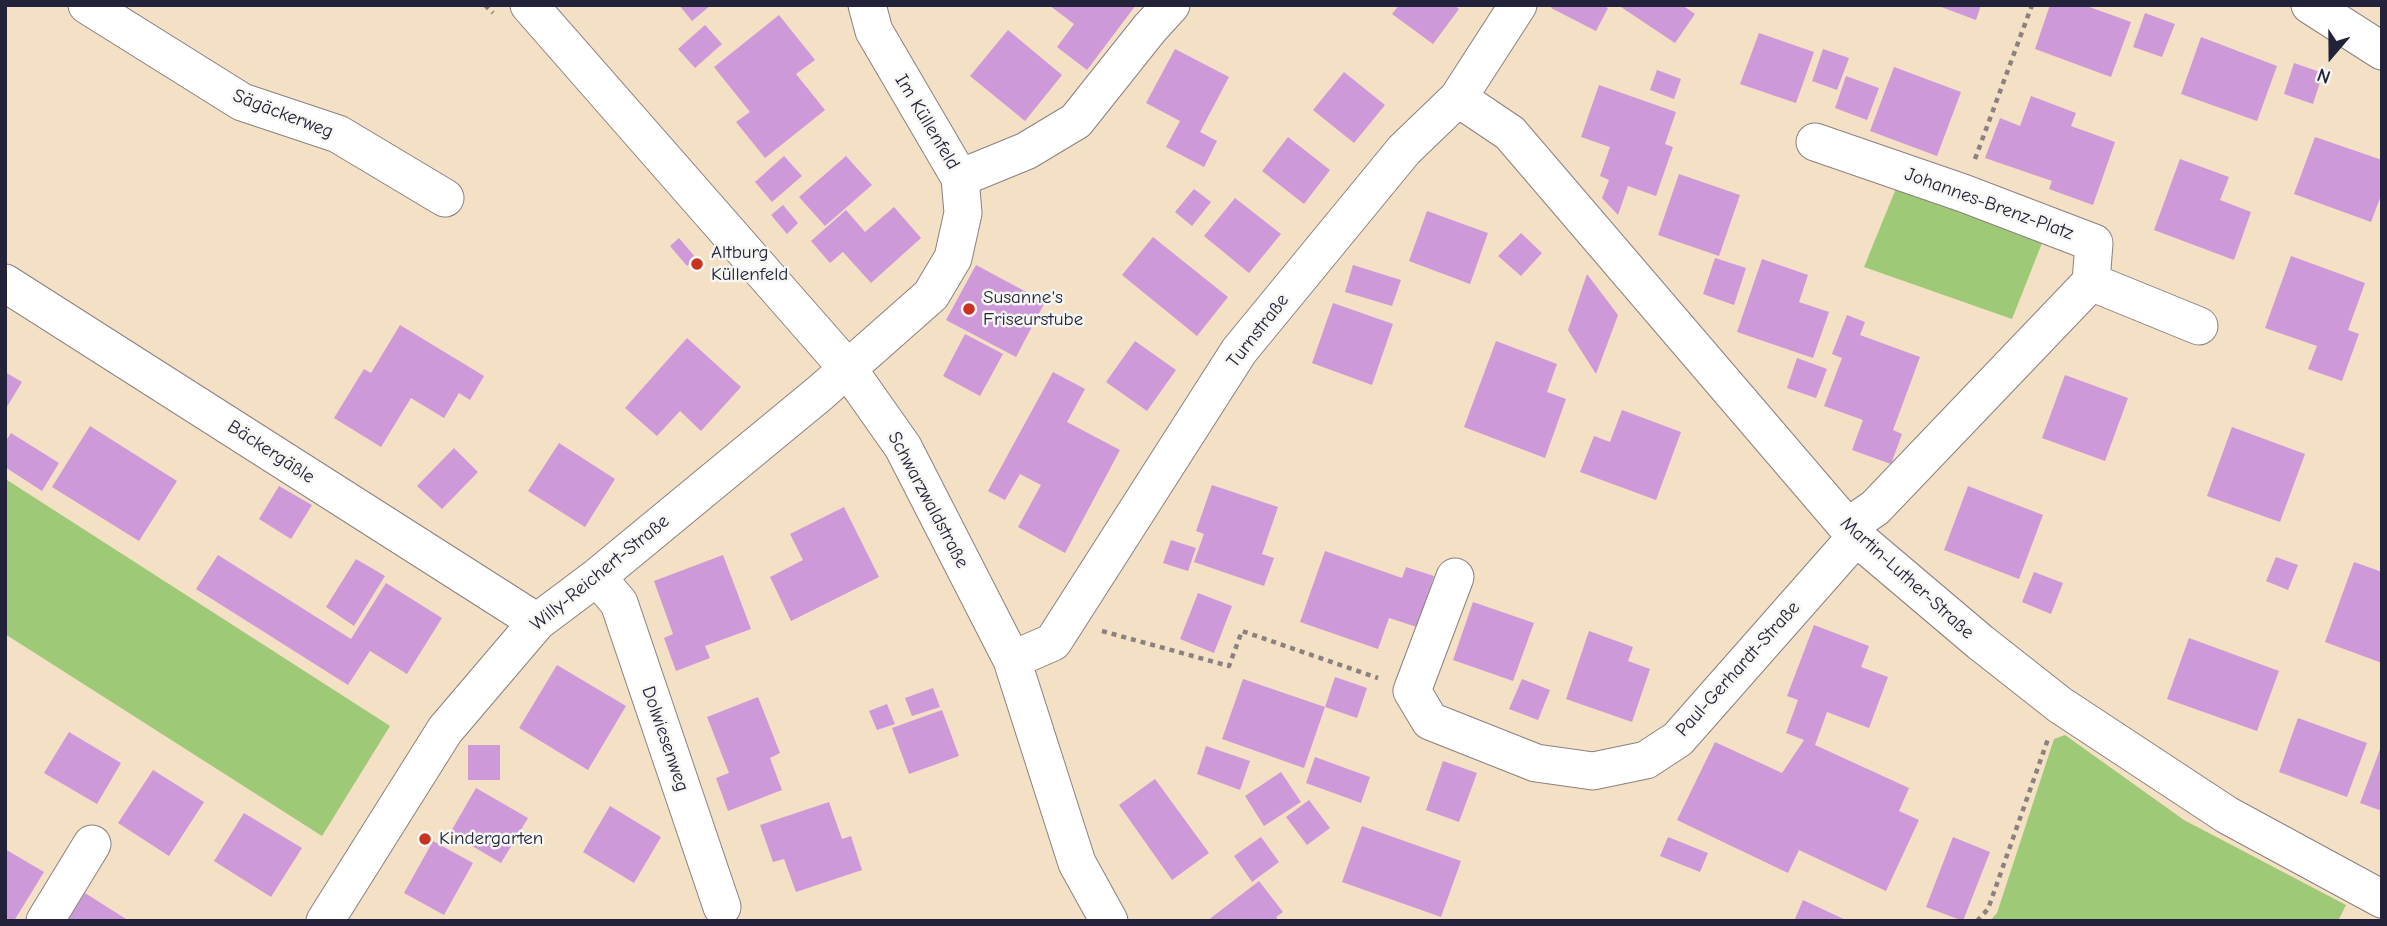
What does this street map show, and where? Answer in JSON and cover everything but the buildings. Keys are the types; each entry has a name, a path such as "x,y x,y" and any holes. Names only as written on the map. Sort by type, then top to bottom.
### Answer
{"street":[{"name":"Sägäckerweg","path":"87,5 242,102 338,134 445,198"},
{"name":"Im Küllenfeld","path":"848,369 930,295 953,258 963,213 960,178 874,31 867,5"},
{"path":"960,178 1026,151 1076,121 1150,27 1171,5"},
{"name":"Turnstraße","path":"1012,660 1053,642 1239,351 1404,150 1458,98 1518,5"},
{"path":"2310,5 2382,51"},
{"name":"Schwarzwaldstraße","path":"529,8 848,369 903,447 1012,660 1077,863 1109,921"},
{"name":"Martin-Luther-Straße","path":"1458,98 1510,133 1851,532 1980,642 2060,705 2227,815 2382,899"},
{"name":"Johannes-Brenz-Platz","path":"1815,142 1963,193 2094,243 2091,282"},
{"path":"2091,282 2200,326"},
{"name":"Paul-Gerhardt-Straße","path":"1412,691 1430,721 1536,763 1593,771 1646,760 1678,738 1851,532 2091,282"},
{"name":"Bäckergäßle","path":"5,283 537,622"},
{"name":"Willy-Reichert-Straße","path":"325,921 445,730 537,622 597,577 848,369"},
{"name":"Dolwiesenweg","path":"597,577 619,603 722,907"},
{"path":"1412,691 1455,578"},
{"path":"45,921 92,844"}],"path":[{"path":"1963,193 2032,5"},
{"path":"1069,618 1113,635 1229,666 1242,631 1412,691"},
{"path":"1977,921 1988,909 2060,705"}],"green space":[{"path":"1897,186 2044,238 2012,319 1864,267"},
{"path":"7,480 390,726 322,836 5,634"},
{"path":"2065,735 2184,820 2346,905 2338,921 1990,921 1997,913 2054,739"}],"place":[{"name":"Altburg Küllenfeld","path":"697,264"},
{"name":"Susanne's Friseurstube","path":"969,309"},
{"name":"Kindergarten","path":"425,839"}]}
